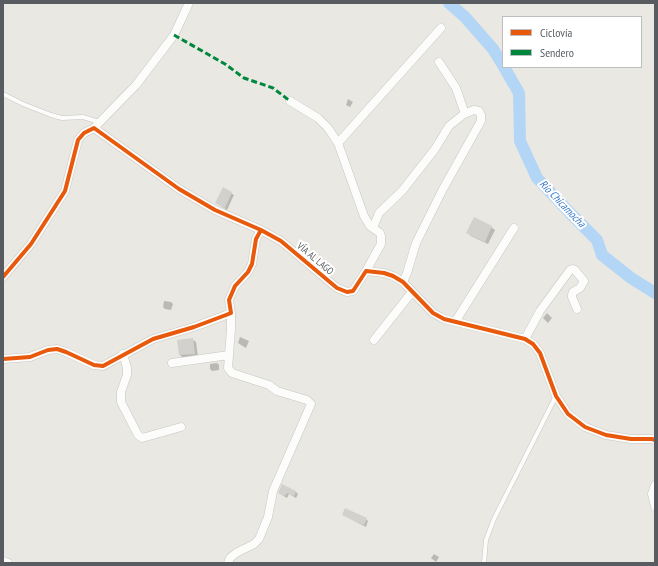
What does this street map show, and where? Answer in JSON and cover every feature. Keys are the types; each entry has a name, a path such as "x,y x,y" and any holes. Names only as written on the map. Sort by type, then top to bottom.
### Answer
{"street":[{"path":"3,277 31,244 66,191 78,140 84,133 97,125 141,79 174,35 189,3"},
{"path":"338,143 441,28"},
{"path":"439,62 456,88 464,114"},
{"path":"290,101 318,118 328,128 338,143 364,216 370,226 380,233 382,239 381,244 366,271 393,276 403,282 433,313 444,320 525,339 533,344 540,353 556,396 568,414 585,427 612,436 631,439 655,440"},
{"path":"373,228 379,213 402,190 435,149 449,126 464,114 474,110 479,111 481,121 443,189 416,243 403,282"},
{"name":"VÍA AL LAGO","path":"97,125 179,189 215,210 261,230 281,241 337,288 347,292 354,291 366,271"},
{"path":"455,322 514,228"},
{"path":"228,563 230,558 236,552 254,544 259,539 268,517 273,490 311,406 310,402 307,400 277,391 269,385 232,373 228,368 231,329 229,300 234,286 248,272 252,264 256,239 261,230"},
{"path":"525,339 540,311 570,270 573,269 584,281 580,288 573,292 572,295 577,310"},
{"path":"374,340 412,292"},
{"path":"3,359 30,357 48,350 57,349 98,366 103,366 158,336 194,327 231,313"},
{"path":"123,354 127,368 127,375 121,392 121,402 138,435 142,438 182,427"},
{"path":"172,362 229,355"},
{"path":"655,485 652,494 655,506"},
{"path":"3,561 8,563"}],"lane":[{"path":"3,94 51,115 62,118 83,117 97,125"},
{"path":"484,563 486,540 494,519 556,396"}],"building":[{"path":"223,187 232,192 225,208 215,203"},
{"path":"474,217 492,226 485,242 466,233"},
{"path":"193,338 195,354 179,355 177,340"},
{"path":"282,484 296,491 294,496 287,493 285,496 278,493"},
{"path":"345,508 367,518 364,525 342,515"}],"waterway":[{"name":"Río Chicamocha","path":"449,3 465,17 493,49 502,63"},
{"name":"Río Chicamocha","path":"505,68 519,93 520,141 537,178 597,240 602,255 631,278 655,293"}],"marked path":[{"path":"174,35 225,64 244,78 273,88 290,101"}],"cycle path":[{"path":"3,277 31,244 65,191 78,140 84,133 94,128 179,189 215,210 261,230 281,241 337,288 347,292 353,291 366,271 384,273 403,282 433,313 444,319 525,339 533,344 540,353 556,396 568,414 585,427 606,435 631,439 655,440"},
{"path":"3,359 30,357 48,350 57,349 94,365 103,366 153,339 194,327 231,313 229,300 235,286 248,272 252,264 256,239 261,230"}]}
